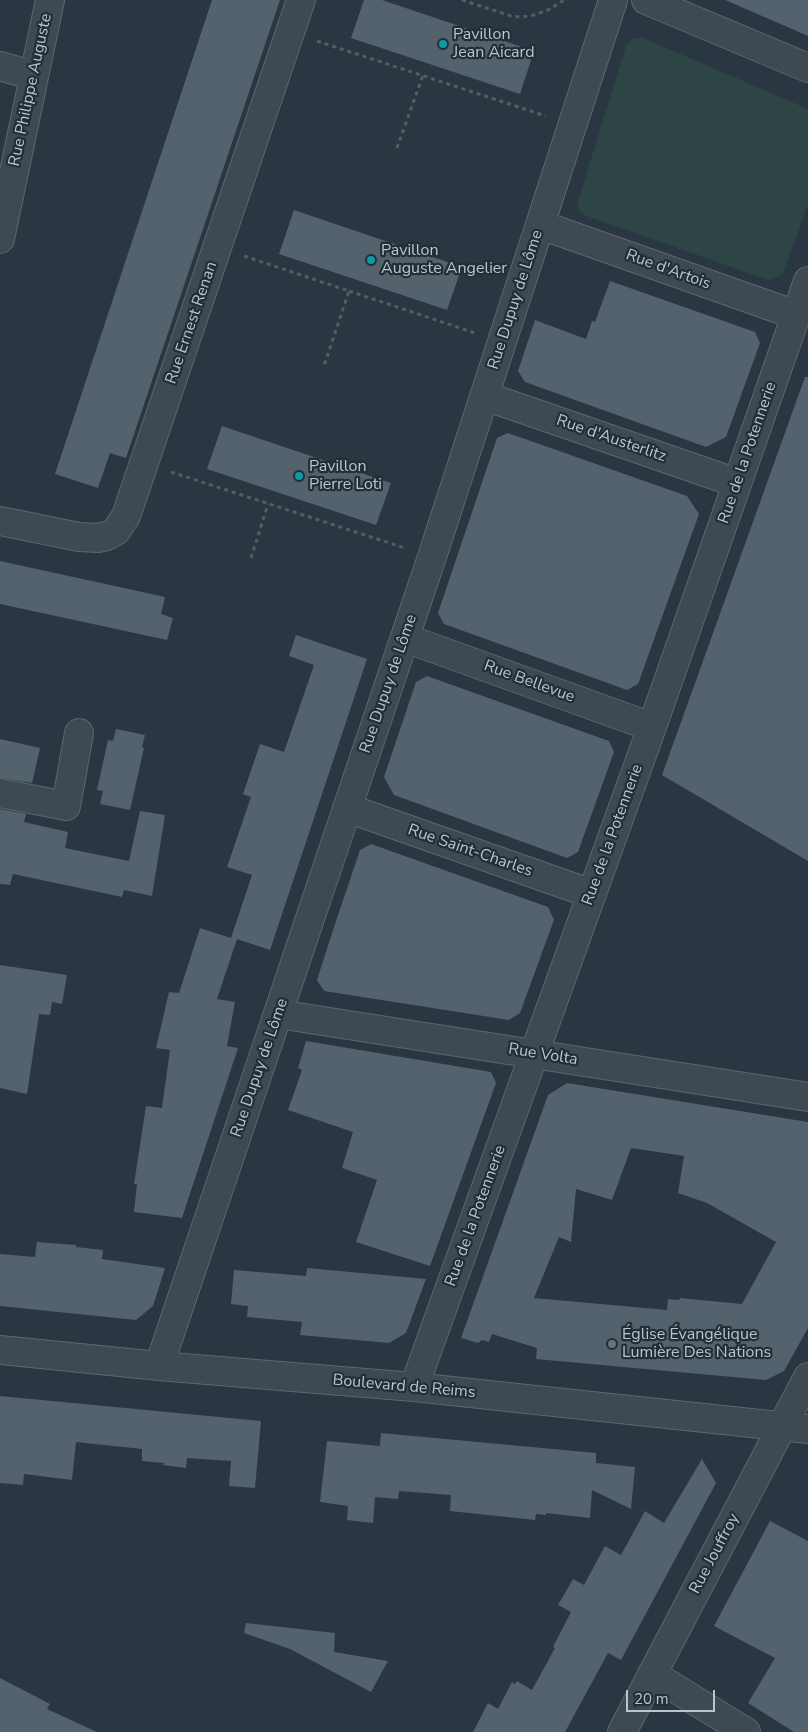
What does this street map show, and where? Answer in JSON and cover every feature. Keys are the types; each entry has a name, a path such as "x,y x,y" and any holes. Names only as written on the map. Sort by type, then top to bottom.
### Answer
{"street":[{"name":"Rue Philippe Auguste","path":"0,239 50,0"},
{"name":"Rue Ernest Renan","path":"0,521 90,538 107,536 116,531 126,516 301,0"},
{"name":"Rue Dupuy de Lôme","path":"158,1366 432,556 613,0"},
{"path":"646,0 808,68"},
{"path":"0,66 34,76"},
{"name":"Rue d'Artois","path":"541,225 796,315"},
{"name":"Rue de la Potennerie","path":"414,1387 652,727 808,281"},
{"name":"Rue d'Austerlitz","path":"485,396 737,483"},
{"name":"Rue Bellevue","path":"404,638 652,727"},
{"path":"0,793 66,806 79,733"},
{"name":"Rue Saint-Charles","path":"347,808 592,894"},
{"name":"Rue Volta","path":"278,1014 808,1097"},
{"name":"Boulevard de Reims","path":"0,1350 158,1366 414,1387 796,1427"},
{"name":"Rue Jouffroy","path":"622,1732 652,1674 796,1427 808,1377"},
{"path":"652,1674 746,1732"}],"path":[{"path":"462,0 511,16 522,17 548,10 564,0"},
{"path":"290,32 573,125"},
{"path":"397,148 423,75"},
{"path":"217,248 503,342"},
{"path":"324,366 350,291"},
{"path":"145,463 432,556"},
{"path":"250,558 268,504"}],"green space":[{"path":"641,37 808,109 808,205 783,273 777,277 771,280 757,276 584,215 580,211 577,204 626,46 632,39"}],"building":[{"path":"212,0 280,0 126,458 110,453 98,488 55,474"},
{"name":"Pavillon Jean Aicard","path":"364,0 382,0 534,51 520,94 351,38"},
{"path":"725,0 808,0 808,36 792,29"},
{"name":"Pavillon Auguste Angelier","path":"294,210 462,267 447,310 279,254"},
{"path":"610,281 755,332 760,343 726,437 706,447 525,382 518,371 535,320 586,339 592,321 595,322"},
{"path":"805,377 808,377 808,861 662,775"},
{"name":"Pavillon Pierre Loti","path":"222,426 391,483 376,525 207,469"},
{"path":"508,433 687,496 699,514 638,684 627,690 444,624 438,613 497,438"},
{"path":"0,561 165,597 161,614 173,618 167,640 0,604"},
{"path":"296,635 367,659 270,950 237,939 217,999 235,1002 227,1046 238,1048 182,1218 134,1212 137,1184 134,1184 146,1106 162,1108 170,1050 156,1048 169,992 179,993 200,928 231,938 252,875 227,867 251,797 243,794 260,744 284,752 314,665 289,656"},
{"path":"427,676 609,741 614,752 578,852 567,858 394,795 384,777 416,682"},
{"path":"116,729 145,735 142,747 144,748 130,810 100,804 103,791 97,790 108,740 113,741"},
{"path":"0,739 40,748 32,783 0,778"},
{"path":"0,809 26,814 24,822 68,832 65,848 129,861 140,811 165,815 152,896 124,890 122,897 13,874 10,885 0,884"},
{"path":"371,844 548,907 554,920 520,1013 509,1020 324,991 317,980 360,850"},
{"path":"0,965 67,975 62,1004 52,1002 50,1015 39,1014 27,1094 0,1088"},
{"path":"306,1041 491,1072 496,1083 430,1266 356,1242 377,1180 342,1168 353,1132 288,1110 302,1070 298,1068"},
{"path":"567,1083 808,1122 808,1328 784,1371 766,1380 536,1359 537,1348 492,1334 489,1342 482,1340 478,1343 461,1338 548,1095","holes":["631,1148 684,1156 678,1193 707,1203 776,1242 742,1304 680,1298 679,1300 668,1299 667,1310 534,1298 559,1237 571,1242 576,1189 612,1200"]},
{"path":"37,1242 76,1245 76,1247 103,1250 102,1259 165,1268 153,1306 136,1320 0,1306 0,1254 35,1257"},
{"path":"307,1268 426,1279 406,1333 389,1343 300,1335 302,1322 247,1317 248,1306 231,1304 234,1270 306,1276"},
{"path":"0,1396 261,1421 255,1488 229,1486 231,1461 187,1458 186,1468 142,1461 142,1449 76,1442 72,1480 24,1474 23,1485 0,1483"},
{"path":"381,1433 596,1453 596,1463 635,1467 631,1509 592,1490 590,1518 546,1513 546,1515 536,1514 535,1520 450,1511 451,1495 399,1491 398,1499 375,1497 373,1523 347,1520 348,1506 320,1502 327,1441 380,1446"},
{"path":"702,1459 716,1483 621,1660 608,1653 565,1732 473,1732 488,1703 498,1709 512,1682 515,1684 517,1681 532,1690 555,1648 553,1647 571,1612 558,1605 573,1579 584,1585 605,1546 621,1555 645,1511 664,1523"},
{"path":"770,1521 808,1541 808,1732 794,1732 748,1703 775,1658 714,1626"},
{"path":"246,1623 335,1633 334,1652 388,1661 371,1692 290,1649 244,1633"},
{"path":"0,1678 50,1704 47,1709 97,1732 0,1732"}],"place":[{"name":"Pavillon Jean Aicard","path":"443,44"},
{"name":"Pavillon Auguste Angelier","path":"371,260"},
{"name":"Pavillon Pierre Loti","path":"299,476"},
{"name":"Église Évangélique Lumière Des Nations","path":"612,1344"}]}
